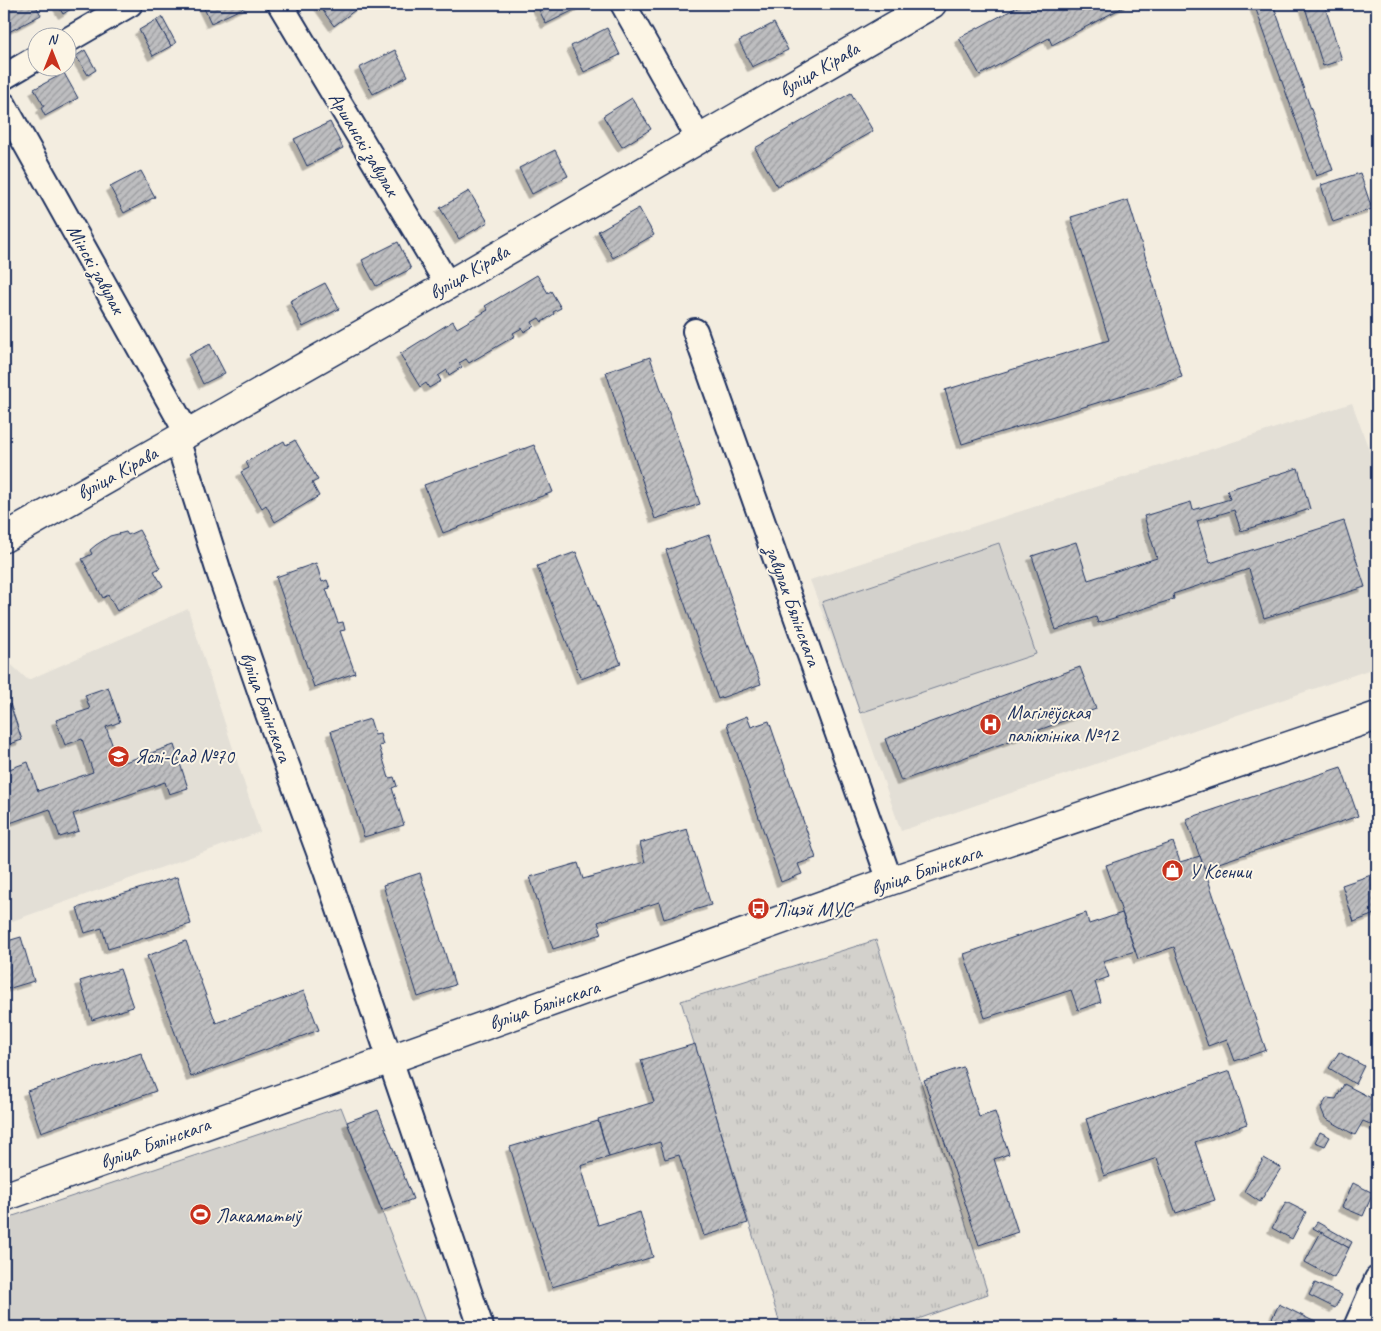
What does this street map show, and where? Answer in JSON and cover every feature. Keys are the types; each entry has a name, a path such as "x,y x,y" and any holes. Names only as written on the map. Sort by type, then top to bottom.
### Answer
{"main road":[{"name":"вуліца Кірава","path":"4,538 932,4"},
{"name":"вуліца Бялінскага","path":"4,1197 391,1058 766,927 890,881 1377,716"}],"street":[{"path":"78,34 130,4"},
{"name":"Аршанскі завулак","path":"280,4 448,284"},
{"path":"623,4 699,139"},
{"path":"4,77 28,64"},
{"name":"Мінскі завулак","path":"4,106 182,436"},
{"name":"завулак Бялінскага","path":"695,330 890,881"},
{"name":"вуліца Бялінскага","path":"182,436 219,572 391,1058 481,1327"},
{"path":"1356,1327 1377,1279"}],"shaded area":[{"path":"1352,403 1377,472 1377,667 901,831 860,713 810,580"},
{"name":"Яслі-Сад №70","path":"188,609 260,832 4,924 4,658 28,680"}],"green space":[{"path":"999,543 1036,654 860,713 822,602"},
{"path":"876,940 988,1294 896,1327 781,1327 681,1001"},
{"name":"Лакаматыў","path":"341,1107 427,1327 4,1327 4,1219"}],"building":[{"path":"4,4 35,4 41,15 5,34"},
{"path":"57,4 68,4 71,9 63,14"},
{"path":"202,4 246,4 247,6 211,23"},
{"path":"363,4 334,26 319,5"},
{"path":"536,4 581,4 582,6 546,24"},
{"path":"1023,4 1129,4 1052,45 1049,38 980,75 959,38"},
{"path":"1254,4 1273,4 1333,170 1316,176"},
{"path":"1304,4 1324,4 1342,60 1323,66"},
{"path":"162,17 176,43 171,46 156,20"},
{"path":"156,20 171,46 153,56 139,30"},
{"path":"774,23 788,50 752,67 739,41"},
{"path":"607,28 620,55 584,72 571,46"},
{"path":"85,50 96,70 88,75 78,59 78,55"},
{"path":"395,50 408,76 373,94 359,68"},
{"path":"55,78 67,78 78,98 45,116 41,108 44,106 34,89"},
{"path":"851,93 873,131 777,186 755,148"},
{"path":"632,98 651,129 622,147 603,116"},
{"path":"330,122 343,148 307,166 294,139"},
{"path":"555,150 568,176 532,194 519,168"},
{"path":"141,171 155,197 124,213 110,187"},
{"path":"1360,173 1372,209 1333,222 1321,185"},
{"path":"469,191 488,222 459,239 440,208"},
{"path":"1128,200 1182,377 962,444 945,390 1109,340 1071,217"},
{"path":"639,208 654,235 613,258 598,231"},
{"path":"398,242 411,269 376,286 362,260"},
{"path":"537,275 548,293 551,291 561,308 553,312 554,314 542,322 539,318 532,322 534,326 524,332 522,328 513,333 515,336 469,363 466,359 459,363 462,367 449,375 447,370 438,376 441,381 429,388 426,383 420,387 400,354 453,321 457,328 488,310 485,306"},
{"path":"325,283 339,309 303,327 290,301"},
{"path":"210,344 225,373 203,384 189,355"},
{"path":"650,357 700,504 655,519 606,372"},
{"path":"295,440 318,480 312,483 319,496 275,522 266,505 262,508 241,472 249,468 246,462 284,441 286,445"},
{"path":"534,445 553,492 443,533 424,485"},
{"path":"1298,468 1310,509 1241,531 1234,510 1197,521 1210,563 1344,521 1365,587 1264,618 1249,569 1173,594 1174,599 1098,623 1096,617 1056,630 1032,556 1076,542 1088,580 1157,558 1144,516 1191,502 1193,510 1230,499 1227,490"},
{"path":"139,530 160,568 154,571 163,586 117,611 108,595 103,598 82,559 92,554 90,550 110,536 126,532 128,535"},
{"path":"709,535 761,684 718,699 666,550"},
{"path":"576,552 621,664 581,679 537,566"},
{"path":"316,563 322,582 327,580 330,588 326,589 338,623 343,622 345,630 340,631 355,673 314,687 276,577"},
{"name":"Магілёўская паліклініка №12","path":"1080,667 1096,709 901,781 885,739"},
{"path":"108,687 120,722 106,727 119,764 174,745 188,788 169,794 165,782 73,814 79,831 60,837 50,809 4,825 4,771 28,762 38,791 93,772 82,739 65,745 56,720 90,709 85,695"},
{"path":"10,704 22,740 4,746 4,706"},
{"path":"747,716 751,727 769,721 816,858 798,864 802,874 781,882 727,724"},
{"path":"370,719 375,735 380,734 383,745 379,746 389,778 394,777 397,786 392,788 404,825 364,837 331,731"},
{"path":"1341,767 1358,816 1204,868 1186,819"},
{"path":"687,829 711,905 664,919 659,902 598,922 602,934 553,949 530,877 578,863 583,879 645,862 640,843"},
{"path":"1173,842 1180,862 1200,856 1266,1050 1235,1061 1227,1039 1208,1046 1174,947 1138,959 1106,865"},
{"path":"420,873 455,985 418,997 383,885"},
{"path":"1377,873 1377,913 1354,922 1342,885"},
{"path":"177,877 191,924 108,949 102,928 85,933 77,908"},
{"path":"1086,913 1089,924 1122,913 1135,951 1103,961 1109,977 1095,982 1101,1002 1078,1010 1071,990 985,1018 964,954"},
{"path":"21,937 34,981 4,990 4,942"},
{"path":"186,941 216,1023 304,991 319,1030 191,1077 147,956"},
{"path":"120,969 133,1007 92,1020 80,981"},
{"path":"695,1044 748,1223 704,1236 679,1155 665,1159 660,1142 609,1157 598,1119 654,1102 641,1060"},
{"path":"1339,1052 1364,1066 1355,1084 1329,1068"},
{"path":"141,1053 156,1091 41,1132 27,1091"},
{"path":"963,1067 979,1117 995,1112 1009,1154 994,1159 1018,1232 979,1245 924,1080"},
{"path":"1230,1071 1247,1124 1195,1142 1215,1200 1176,1213 1157,1158 1104,1176 1086,1119"},
{"path":"1344,1084 1377,1101 1377,1127 1363,1121 1355,1135 1325,1118 1321,1108 1327,1098 1336,1099"},
{"path":"378,1110 413,1199 382,1211 347,1122"},
{"path":"598,1121 609,1157 581,1166 598,1225 640,1212 653,1257 552,1287 510,1147"},
{"path":"1320,1132 1330,1137 1325,1146 1315,1142"},
{"path":"1264,1158 1281,1168 1260,1202 1244,1191"},
{"path":"1353,1183 1373,1193 1363,1216 1342,1207"},
{"path":"1286,1202 1306,1212 1292,1239 1272,1228"},
{"path":"1317,1222 1352,1242 1349,1248 1313,1228"},
{"path":"1321,1232 1349,1248 1334,1278 1305,1262"},
{"path":"1315,1283 1342,1295 1335,1308 1309,1295"},
{"path":"1279,1304 1315,1322 1312,1327 1268,1327"}],"place":[{"name":"Магілёўская паліклініка №12","path":"991,724"},
{"name":"Яслі-Сад №70","path":"119,756"},
{"name":"У Ксении","path":"1173,871"},
{"name":"Ліцэй МУС","path":"758,909"},
{"name":"Лакаматыў","path":"200,1215"}]}
